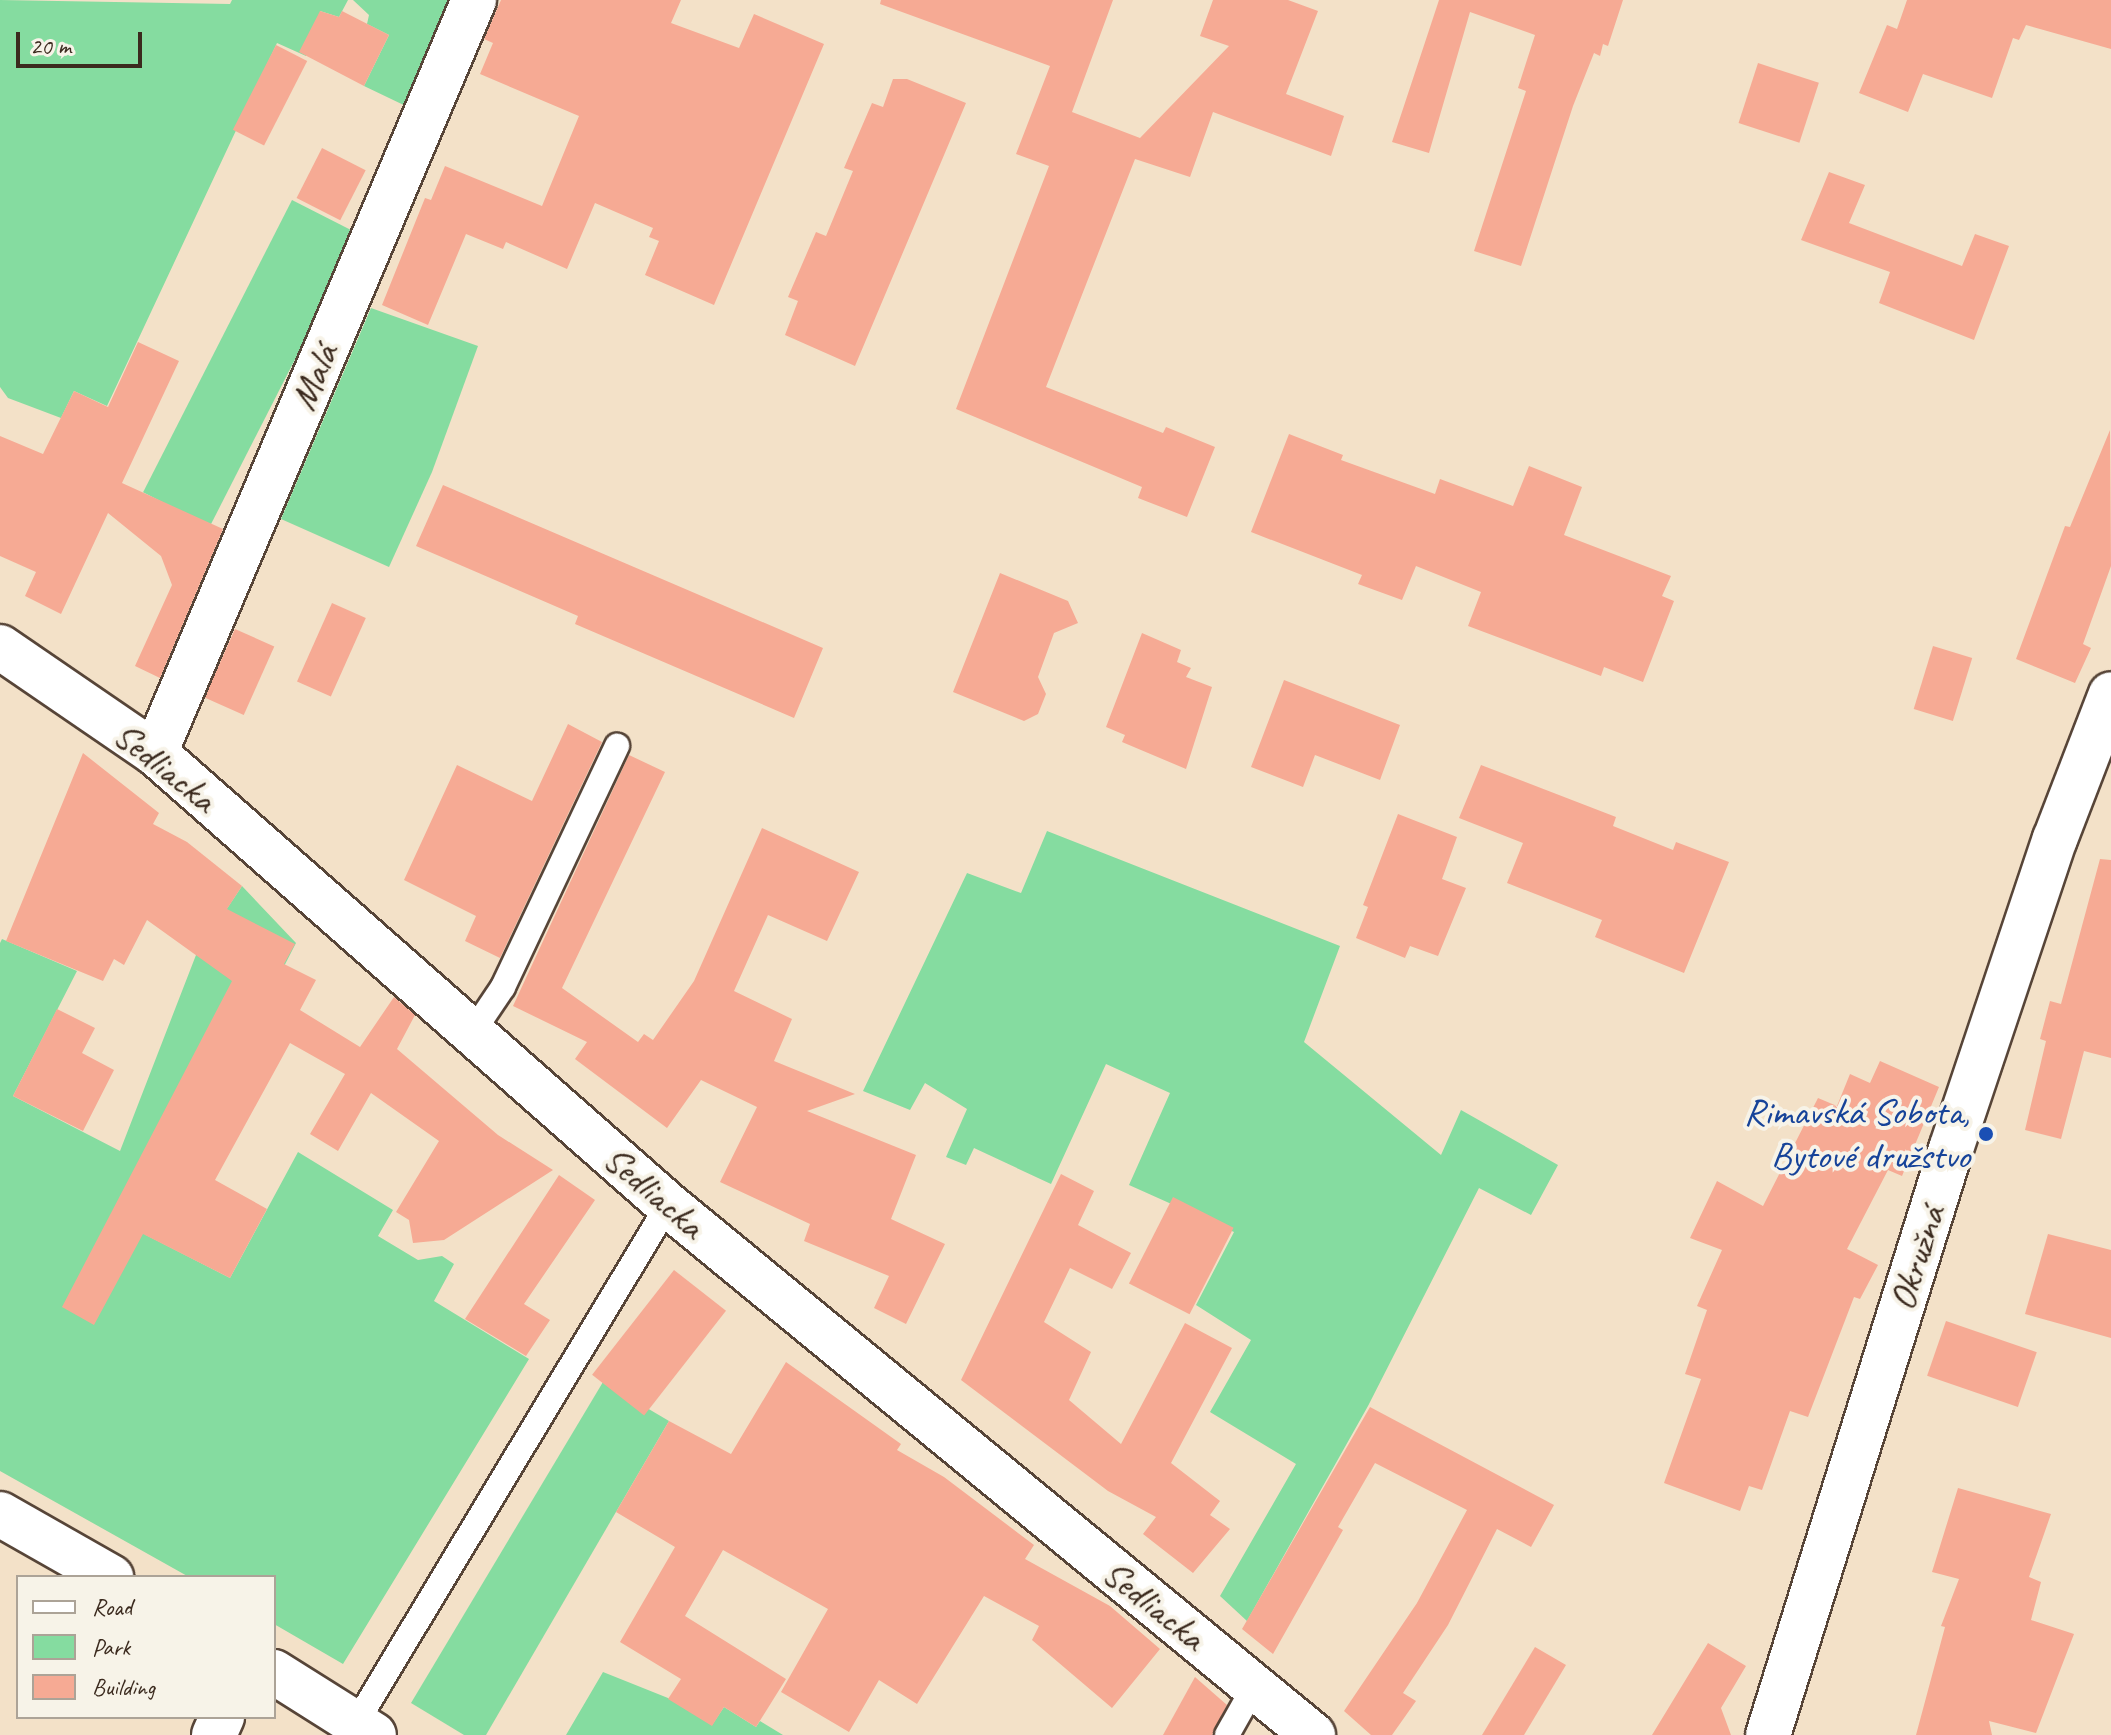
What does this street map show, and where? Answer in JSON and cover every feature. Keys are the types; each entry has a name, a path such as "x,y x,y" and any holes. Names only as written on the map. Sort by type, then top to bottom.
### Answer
{"street":[{"name":"Malá","path":"155,753 474,0"},
{"name":"Sedliacka","path":"0,647 155,753 668,1205 1313,1735"},
{"name":"Okružná","path":"1768,1735 1951,1149 2055,839 2111,694"},
{"path":"0,1514 107,1575"},
{"path":"276,1673 365,1729"}],"lane":[{"path":"472,1033 503,987 617,746"},
{"path":"365,1729 668,1205"},
{"path":"1227,1735 1254,1687"}],"green space":[{"path":"0,0 230,4 232,0 348,0 339,17 320,11 321,23 306,56 277,43 107,406 74,391 61,418 8,398 0,387"},
{"path":"353,0 454,0 412,109 364,86 389,35 367,24 369,15"},
{"path":"292,200 359,234 210,526 143,492"},
{"path":"371,308 478,346 432,472 389,567 281,519"},
{"path":"1047,831 1340,946 1304,1042 1441,1155 1461,1110 1558,1165 1531,1215 1479,1188 1368,1406 1247,1621 1220,1596 1296,1464 1210,1412 1251,1340 1196,1305 1234,1232 1129,1185 1170,1093 1106,1064 1051,1184 974,1148 966,1165 946,1157 967,1109 925,1083 910,1110 863,1091 967,873 1021,893"},
{"path":"242,886 296,943 146,1235 230,1278 298,1152 393,1210 378,1236 418,1260 442,1256 454,1264 434,1301 529,1359 343,1664 276,1625 276,1575 185,1575 0,1471 0,943 2,939 77,971 13,1096 120,1151 196,955"},
{"path":"603,1382 669,1421 486,1735 464,1735 411,1703"},
{"path":"603,1672 668,1698 712,1725 724,1707 756,1727 760,1721 783,1735 566,1735"}],"building":[{"path":"501,0 681,0 671,23 739,48 754,14 824,44 714,305 645,275 659,241 649,237 653,228 595,203 567,269 506,242 503,249 466,234 428,325 382,305 425,198 431,200 445,166 542,206 579,116 480,74 493,43 484,39"},
{"path":"881,0 1113,0 1072,112 1140,138 1229,46 1200,36 1213,0 1288,0 1318,11 1286,94 1344,116 1331,156 1213,112 1190,177 1135,159 1046,387 1163,433 1166,427 1215,447 1187,517 1138,498 1142,487 956,409 1049,166 1016,154 1050,66 880,4"},
{"path":"1439,0 1623,0 1608,46 1603,44 1600,56 1594,53 1573,106 1521,266 1474,251 1526,91 1518,88 1535,35 1470,12 1429,153 1392,142"},
{"path":"1907,0 2111,0 2111,49 2026,25 2019,40 2013,38 1992,98 1923,74 1908,112 1859,93 1887,25 1897,29"},
{"path":"320,11 339,17 342,11 389,35 364,86 299,52"},
{"path":"276,45 307,61 264,146 233,130"},
{"path":"1758,63 1819,83 1799,143 1739,123"},
{"path":"893,79 907,79 966,103 855,366 785,335 798,301 788,297 816,232 826,236 853,171 844,168 872,103 883,107"},
{"path":"322,148 366,170 340,220 297,198"},
{"path":"1829,172 1865,185 1849,223 1962,266 1975,234 2009,246 1974,340 1879,303 1890,272 1801,240"},
{"path":"138,342 179,361 122,483 223,529 160,678 135,666 172,585 161,556 108,513 61,614 25,596 36,572 0,556 0,436 43,454 74,391 108,407"},
{"path":"2110,430 2111,566 2083,644 2091,648 2075,683 2016,659 2065,526 2070,527"},
{"path":"1289,434 1343,455 1341,460 1435,494 1440,479 1513,506 1529,466 1582,487 1564,535 1671,576 1662,596 1674,601 1643,682 1604,667 1601,676 1468,626 1481,592 1416,566 1402,600 1358,584 1362,575 1251,532"},
{"path":"443,485 823,648 794,718 575,624 578,616 416,546"},
{"path":"1000,573 1068,601 1078,623 1054,633 1038,677 1046,694 1038,714 1024,721 953,692"},
{"path":"332,603 366,618 331,697 297,682"},
{"path":"235,629 274,646 244,715 204,698"},
{"path":"1142,633 1181,650 1177,662 1191,668 1186,677 1212,687 1186,769 1122,742 1125,735 1106,727"},
{"path":"1933,646 1972,658 1953,721 1914,709"},
{"path":"1284,680 1400,725 1380,780 1315,755 1303,787 1251,767"},
{"path":"568,724 602,742 500,958 465,941 476,916 404,880 457,765 532,801"},
{"path":"83,753 159,813 153,824 187,842 242,886 227,909 295,944 284,964 316,980 300,1010 360,1047 394,997 415,1015 397,1049 498,1135 553,1170 444,1240 413,1243 409,1220 396,1212 439,1141 371,1093 338,1151 310,1134 345,1074 290,1043 215,1180 267,1209 230,1278 143,1234 94,1325 62,1307 232,981 147,920 124,965 114,959 103,981 6,941"},
{"path":"629,755 665,772 562,988 638,1042 644,1034 653,1040 694,981 762,828 859,872 827,941 768,915 734,991 792,1019 774,1061 855,1094 807,1111 916,1155 891,1219 945,1244 906,1324 874,1308 889,1276 804,1241 810,1224 720,1182 757,1107 701,1080 667,1128 575,1059 587,1042 513,1006"},
{"path":"1481,765 1616,817 1613,826 1673,850 1676,842 1729,862 1684,973 1595,937 1602,920 1507,883 1523,843 1459,818"},
{"path":"1398,814 1457,837 1442,879 1466,888 1438,956 1410,946 1405,958 1356,938 1368,907 1363,905"},
{"path":"2100,859 2111,860 2111,1058 2084,1051 2061,1139 2025,1130 2046,1041 2040,1039 2050,1001 2061,1004"},
{"path":"57,1009 95,1028 82,1053 114,1070 83,1131 13,1096"},
{"path":"1880,1061 1939,1087 1902,1176 1888,1170 1847,1249 1878,1265 1860,1299 1854,1297 1808,1417 1790,1411 1762,1490 1749,1486 1740,1511 1664,1483 1701,1379 1685,1374 1707,1310 1697,1306 1722,1250 1690,1238 1717,1181 1763,1206 1818,1098 1837,1106 1850,1074 1870,1083"},
{"path":"1061,1174 1094,1191 1078,1225 1131,1253 1112,1289 1070,1268 1044,1322 1091,1352 1069,1400 1121,1444 1185,1323 1232,1348 1171,1463 1220,1501 1210,1515 1230,1529 1193,1573 1143,1534 1156,1517 1108,1491 961,1380"},
{"path":"559,1175 595,1200 524,1304 550,1320 526,1356 465,1319"},
{"path":"1173,1197 1234,1228 1190,1314 1129,1283"},
{"path":"2048,1234 2111,1250 2111,1338 2025,1314"},
{"path":"674,1270 726,1311 644,1415 592,1375"},
{"path":"1946,1321 2037,1352 2018,1407 1927,1376"},
{"path":"786,1362 901,1444 897,1450 944,1477 1034,1545 1025,1559 1110,1606 1160,1649 1112,1708 1032,1640 1039,1626 984,1596 917,1704 879,1680 849,1732 781,1692 828,1609 723,1550 685,1616 786,1679 756,1727 724,1707 712,1726 668,1699 681,1679 620,1642 675,1547 616,1512 669,1421 731,1454"},
{"path":"1370,1407 1554,1505 1531,1547 1497,1529 1448,1625 1403,1693 1416,1701 1392,1735 1371,1735 1344,1711 1417,1603 1467,1510 1375,1463 1338,1527 1343,1530 1273,1654 1242,1629"},
{"path":"1958,1488 2051,1514 2029,1577 2041,1582 2031,1620 2074,1634 2036,1733 1989,1721 1992,1735 1916,1735 1945,1627 1941,1626 1959,1579 1932,1572"},
{"path":"1708,1643 1746,1666 1721,1708 1731,1735 1652,1735"},
{"path":"1535,1647 1566,1665 1524,1735 1482,1735"},
{"path":"1195,1677 1227,1705 1212,1735 1163,1735"}],"place":[{"name":"Rimavská Sobota, Bytové družstvo","path":"1986,1134"}]}
